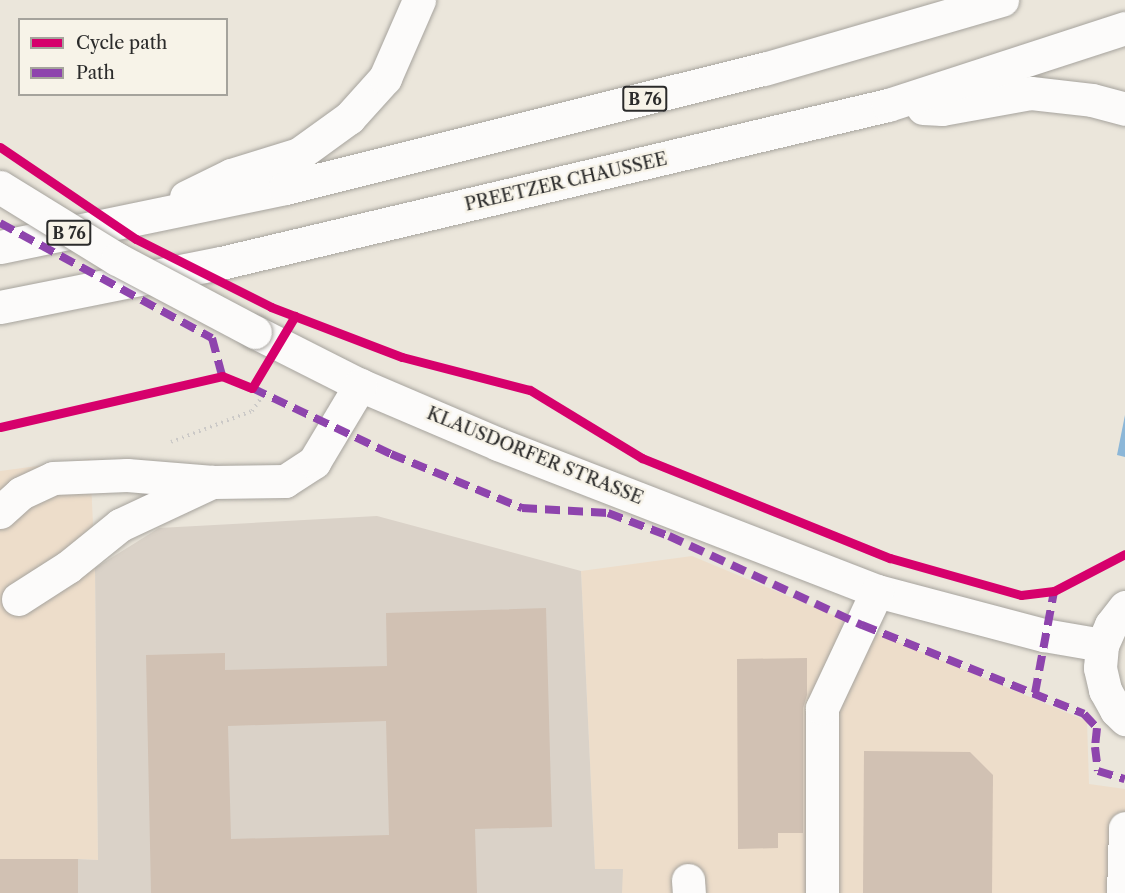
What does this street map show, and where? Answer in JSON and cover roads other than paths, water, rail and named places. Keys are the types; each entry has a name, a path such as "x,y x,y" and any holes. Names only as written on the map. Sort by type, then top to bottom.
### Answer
{"main road":[{"name":"B 76","path":"138,220 231,175 299,154 349,118 385,78 419,0"},
{"name":"B 76","path":"0,247 285,188 764,69 1002,0"},
{"name":"PREETZER CHAUSSEE","path":"0,307 221,263 888,105 1125,28"},
{"path":"888,105 942,109 1031,93 1092,100 1125,109"},
{"name":"KLAUSDORFER STRASSE","path":"0,187 117,259 255,332 360,385 498,444 877,591 1044,635 1102,645"},
{"path":"0,512 21,493 53,478 126,475 213,482 285,481 314,462 360,385"},
{"path":"18,599 68,567 120,525 213,482"},
{"path":"822,893 822,708 877,591"},
{"path":"1125,607 1111,625 1102,645 1100,668 1105,690 1116,710 1125,719"},
{"path":"1123,893 1125,828"}],"water":[{"path":"1125,415 1125,457 1117,455"}]}
